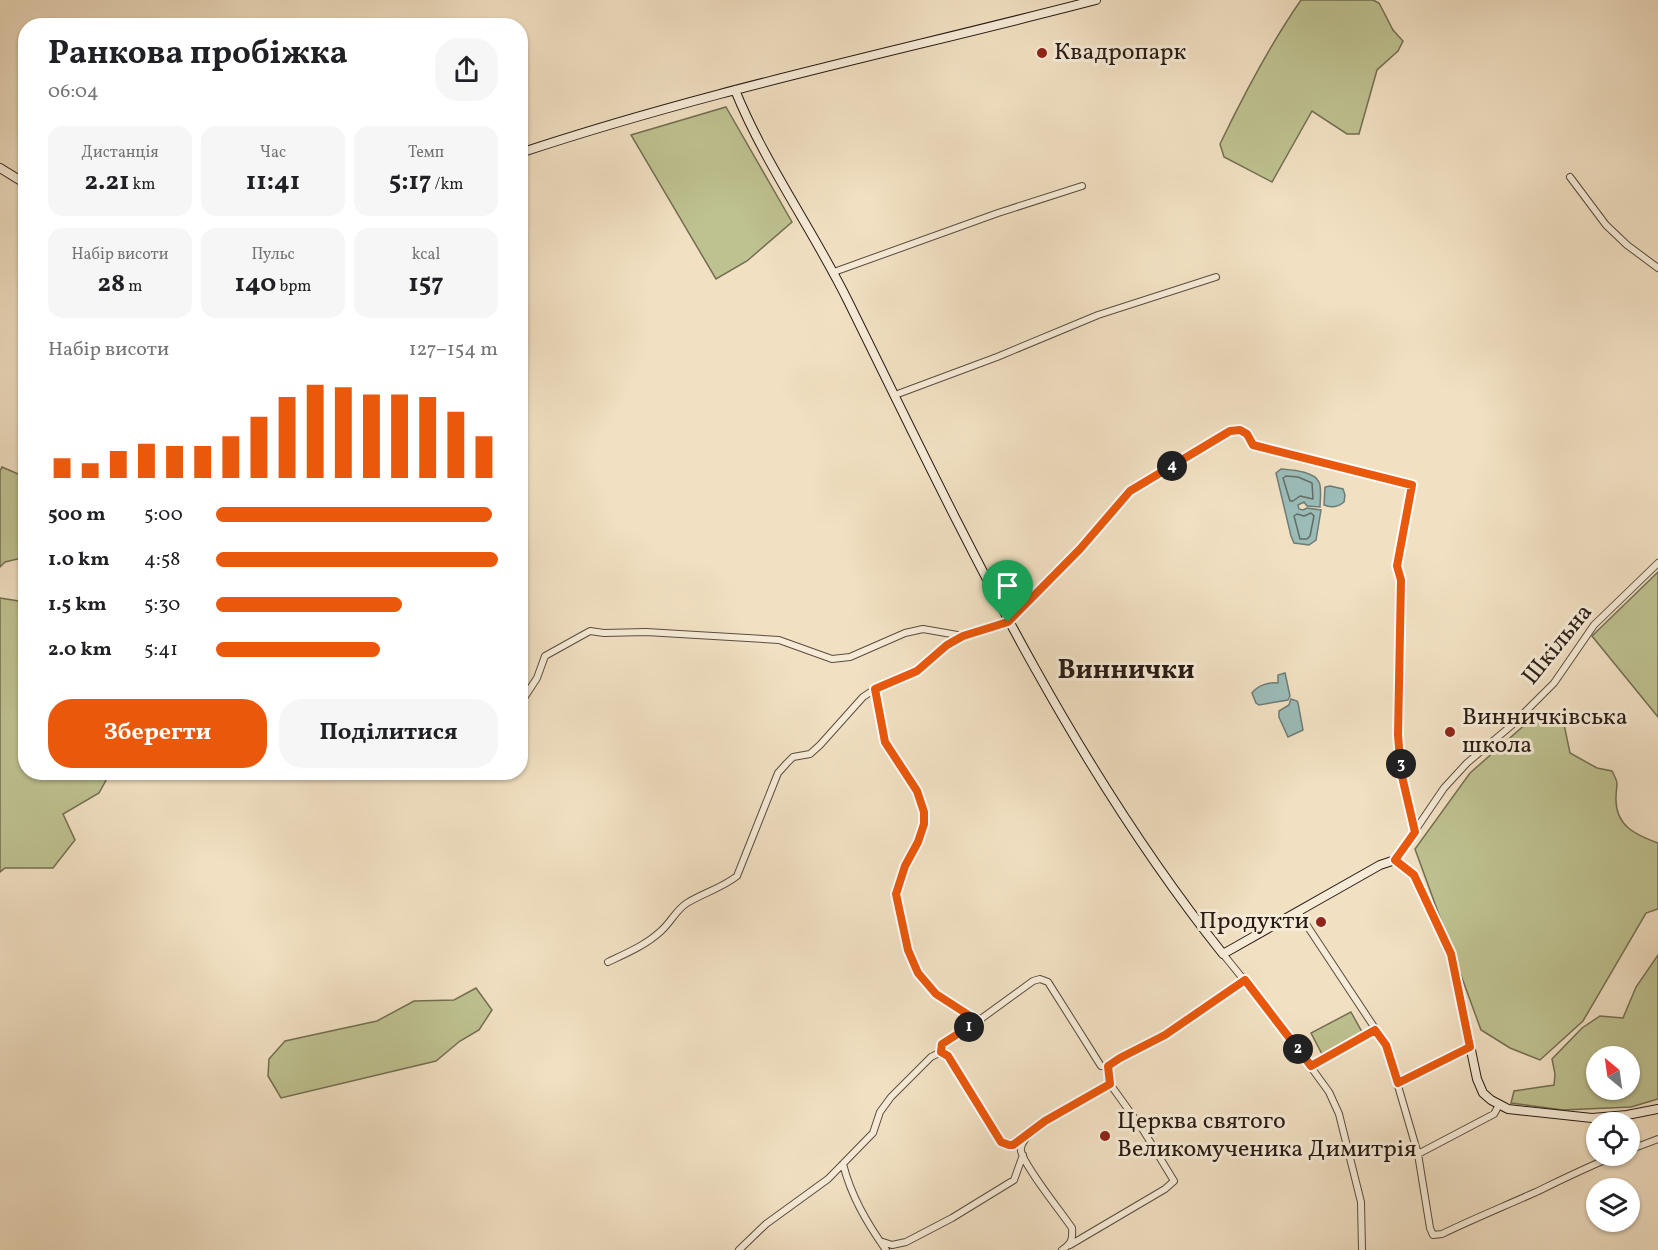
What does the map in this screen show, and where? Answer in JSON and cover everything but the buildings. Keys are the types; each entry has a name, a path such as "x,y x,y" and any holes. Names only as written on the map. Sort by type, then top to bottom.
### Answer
{"street":[{"path":"528,150 591,129 735,90 1096,0"},
{"path":"735,90 775,169 834,272 1008,622 1101,781 1143,846 1329,1092 1339,1114 1361,1202 1362,1250"},
{"path":"0,168 18,179"},
{"path":"1570,177 1606,225 1627,245 1658,268"},
{"path":"834,272 998,213 1082,186"},
{"path":"895,395 997,357 1098,315 1216,277"},
{"path":"608,962 648,942 688,903 737,876 778,773 793,757 810,754 863,697 875,689 917,671 947,645 963,636 1008,622 1080,549 1130,491 1230,431 1240,430 1247,434 1253,445 1412,485 1397,566 1401,580 1398,735 1401,772 1415,832"},
{"name":"Шкільна","path":"1395,860 1444,788 1554,683 1594,625 1658,563"},
{"path":"528,692 537,678 546,656 590,631 779,640 832,659 850,657 905,633 923,629 963,636"},
{"path":"875,689 885,742 917,791 924,812 924,824 918,842 905,866 896,894 908,950 918,973 936,994 978,1021"},
{"path":"1223,954 1380,865 1395,860 1414,875 1451,954 1477,1079 1483,1093 1508,1109 1592,1118 1658,1109"},
{"path":"1298,912 1386,1045 1418,1154 1433,1235 1442,1234 1589,1166"},
{"path":"941,1052 942,1044 1033,981 1040,979 1048,982 1101,1065 1108,1066 1165,1035 1245,980"},
{"path":"1311,1066 1375,1030"},
{"path":"1398,1083 1470,1047"},
{"path":"941,1052 948,1056 1001,1142 1009,1145 1013,1145 1045,1121 1110,1084"},
{"path":"738,1250 766,1224 828,1179 873,1133 880,1112 891,1097 931,1057 941,1052"},
{"path":"1062,1250 1165,1189 1174,1181 1143,1130 1110,1084 1108,1066"},
{"path":"1418,1154 1494,1114 1499,1105"},
{"path":"1028,1135 1022,1146 1023,1155 1036,1178 1072,1228 1073,1237 1070,1245"},
{"path":"1640,1146 1658,1139"},
{"path":"880,1241 892,1245 906,1242 952,1218 1014,1180 1023,1155"},
{"path":"843,1164 847,1181 858,1205 886,1250"}],"green space":[{"path":"1301,0 1373,0 1379,3 1393,30 1403,41 1398,51 1377,70 1359,134 1347,134 1312,111 1272,182 1224,157 1220,144 1258,70"},
{"path":"726,107 792,222 747,261 716,279 631,135"},
{"path":"2,467 18,474 18,559 5,562 0,567 0,471"},
{"path":"1658,572 1658,717 1592,636"},
{"path":"0,598 18,601 18,780 106,780 99,793 63,814 75,840 53,868 5,868 0,872"},
{"path":"1537,714 1564,724 1570,753 1597,768 1612,771 1617,782 1616,798 1619,816 1635,833 1658,843 1658,909 1646,913 1583,1021 1540,1060 1510,1048 1481,1030 1415,849 1470,773"},
{"path":"1658,955 1658,1099 1631,1107 1563,1110 1511,1103 1514,1091 1554,1085 1555,1074 1552,1059 1582,1028 1600,1016 1623,1018 1636,987"},
{"path":"476,988 492,1010 479,1030 460,1041 436,1061 281,1098 268,1076 269,1059 285,1041 377,1021 414,1001 454,1000"},
{"path":"1351,1012 1362,1032 1322,1054 1311,1033"}],"water":[{"path":"1281,469 1307,473 1319,482 1320,507 1307,506 1304,502 1298,505 1299,509 1303,510 1307,508 1321,510 1316,540 1309,545 1294,543 1291,536 1276,473"},
{"path":"1325,487 1343,489 1344,502 1334,506 1324,505"},
{"path":"1285,673 1290,696 1288,700 1259,705 1256,703 1252,693 1254,690 1264,685 1278,683 1278,675"},
{"path":"1291,699 1298,703 1303,730 1288,737 1279,717 1279,711 1289,705"}],"place":[{"name":"Квадропарк","path":"1042,53"},
{"name":"Винничківська школа","path":"1450,732"},
{"name":"Продукти","path":"1321,922"},
{"name":"Церква святого Великомученика Димитрія","path":"1105,1136"}],"district":[{"name":"Виннички","path":"1126,671"}],"route":[{"path":"1240,430 1247,434 1253,445 1412,485 1397,566 1401,580 1398,735 1401,772 1415,832 1395,860 1414,875 1451,954 1470,1047 1398,1083 1386,1045 1375,1030 1311,1066 1245,980 1165,1035 1108,1066 1110,1084 1045,1121 1013,1145 1001,1142 948,1056 941,1052 942,1044 978,1021 936,994 918,973 908,950 896,894 905,866 918,842 924,824 924,812 917,791 885,742 875,689 909,676 947,645 963,636 1008,622 1080,549 1130,491 1230,431 1240,430"}]}
